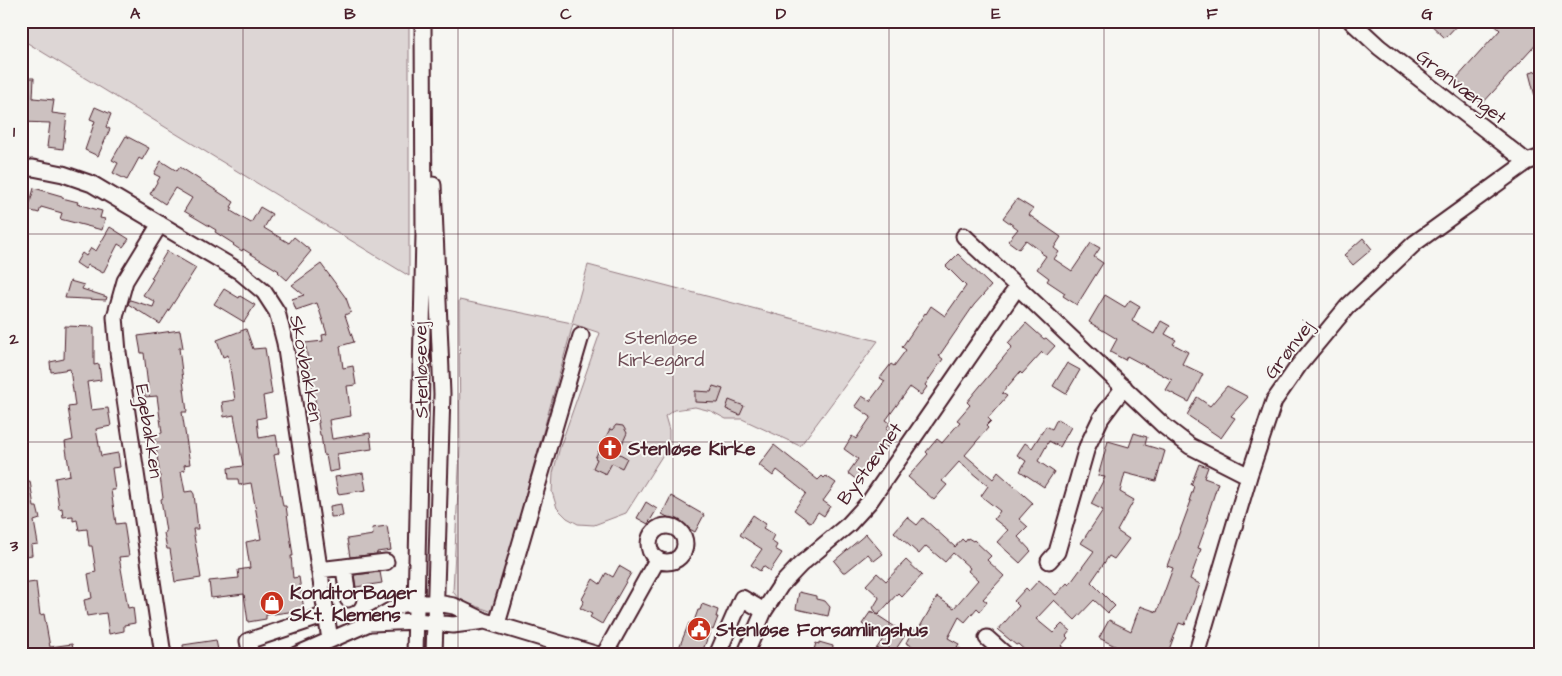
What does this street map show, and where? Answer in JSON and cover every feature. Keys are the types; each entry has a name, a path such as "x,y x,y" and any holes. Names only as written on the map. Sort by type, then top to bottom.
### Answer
{"street":[{"name":"Stenløsevej","path":"415,655 424,235 424,21"},
{"name":"Grønvænget","path":"1351,21 1379,47 1534,159"},
{"name":"Stenløsevej","path":"425,84 431,124 442,394 434,655"},
{"name":"Grønvej","path":"1196,655 1249,476 1274,401 1299,365 1347,307 1415,243 1534,159"},
{"name":"Skovbakken","path":"21,169 33,168 63,174 92,184 239,271 264,292 277,312 285,343 330,640"},
{"name":"Egebakken","path":"160,224 125,281 115,317 118,352 163,655"},
{"path":"964,236 1164,426 1190,446 1249,476"},
{"name":"Bystævnet","path":"745,655 764,611 781,585 800,565 849,524 870,501 1018,286"},
{"path":"491,623 582,336"},
{"path":"1049,561 1057,552 1087,447 1101,418 1124,388"},
{"path":"604,655 657,560"},
{"path":"319,570 386,562"},
{"path":"344,567 348,599"},
{"path":"717,655 742,598 764,611"},
{"path":"296,655 367,624 402,604 437,603 454,606 491,623 598,655"},
{"path":"251,655 248,641 326,615"},
{"path":"367,624 417,621 454,625 491,623"},
{"path":"987,638 1006,655"}],"green space":[{"path":"21,21 409,21 409,276 21,39"},
{"name":"Stenløse Kirkegård","path":"588,265 878,341 800,446 742,419 726,419 711,411 695,407 674,410 665,416 669,430 669,445 626,513 594,525 578,524 567,518 557,508 552,492 553,473 560,447 600,333 573,324 493,612 461,601 453,592 460,448 459,300 572,323"}],"building":[{"path":"1427,21 1461,21 1445,38"},
{"path":"1490,21 1528,21 1541,32 1541,39 1482,104 1456,79 1500,30"},
{"path":"1541,70 1541,103 1537,104 1529,73"},
{"path":"21,78 34,78 33,98 54,100 52,113 67,115 63,149 47,147 50,123 22,122"},
{"path":"95,107 111,114 106,127 110,129 98,156 85,150 95,121 90,119"},
{"path":"126,136 149,148 142,160 139,158 127,180 113,173 118,163 112,160"},
{"path":"161,161 177,171 180,167 234,202 231,211 251,223 260,207 272,214 264,228 289,243 294,237 311,251 287,280 279,271 243,249 242,251 215,232 216,230 184,211 192,198 175,188 165,204 150,194 160,177 154,174"},
{"path":"34,188 102,211 100,218 105,219 102,230 60,219 62,213 41,207 39,213 28,210"},
{"path":"1017,199 1033,209 1029,215 1061,237 1054,248 1059,252 1054,259 1072,271 1091,243 1100,248 1094,257 1103,263 1077,305 1063,296 1065,293 1047,281 1049,278 1037,269 1046,256 1042,252 1026,240 1019,249 1008,241 1018,229 1003,218"},
{"path":"110,227 129,239 123,247 118,244 103,273 88,265 85,269 76,263 82,253 86,256 91,248 96,251"},
{"path":"1363,238 1372,249 1353,265 1344,255"},
{"path":"167,251 196,268 160,324 128,304 130,300 153,307 155,302 143,295"},
{"path":"958,254 991,286 974,305 939,356 943,359 925,385 927,387 921,395 910,387 886,420 890,423 886,429 895,436 886,448 883,447 858,481 848,473 858,459 844,449 852,436 856,439 871,417 855,406 862,396 870,401 885,381 880,378 891,364 894,366 906,350 902,347 931,306 945,316 966,286 946,266"},
{"path":"321,264 346,298 351,312 345,315 354,342 340,346 343,368 353,366 356,385 347,386 351,416 329,420 332,439 370,433 372,449 337,454 339,470 329,472 320,435 305,343 323,341 322,335 327,334 317,303 296,310 292,299 304,295 292,285"},
{"path":"70,281 84,285 82,289 107,297 106,300 65,298"},
{"path":"224,289 255,305 244,322 214,304"},
{"path":"1105,295 1125,307 1130,300 1140,306 1132,321 1154,334 1161,321 1170,326 1165,334 1176,340 1173,344 1188,352 1182,364 1203,374 1189,402 1166,390 1172,380 1127,356 1125,360 1110,352 1117,339 1089,322"},
{"path":"1026,323 1055,346 1046,356 1042,352 1022,374 1020,372 1002,393 1007,396 988,418 991,421 986,426 988,428 965,455 993,479 998,472 1033,503 1019,519 1028,527 1018,537 1031,551 1020,563 997,542 1008,530 994,519 1000,511 981,496 988,486 959,462 942,481 947,485 934,500 908,477 928,454 926,452 937,439 942,443 960,422 957,420 970,405 967,402 1012,347 1008,343"},
{"path":"65,326 94,327 94,365 99,364 101,380 87,382 91,410 108,408 111,426 96,429 101,456 118,453 120,467 112,468 115,490 111,490 116,524 124,523 129,556 119,557 128,608 133,607 135,623 124,625 124,631 109,634 106,613 87,616 84,600 92,598 88,574 96,572 92,546 89,546 87,529 79,530 77,520 73,521 73,516 63,517 62,508 59,509 55,478 70,475 65,442 73,440 68,407 75,406 70,369 51,372 50,362 64,359"},
{"path":"246,329 253,349 265,348 272,394 263,396 266,417 257,419 259,438 276,435 279,452 274,455 283,506 286,506 293,556 291,556 293,578 299,577 304,610 266,615 266,619 248,622 244,594 211,598 209,581 239,578 238,570 250,568 246,542 261,539 251,483 239,485 238,479 229,479 228,468 243,466 234,415 224,417 222,402 235,400 228,355 223,357 217,340"},
{"path":"180,330 183,348 179,348 187,412 182,412 190,464 184,465 185,470 181,471 185,492 192,491 194,494 198,529 193,529 201,578 175,582 170,549 167,549 164,533 166,532 161,499 163,498 154,434 162,433 157,396 145,397 144,387 148,386 144,353 141,353 138,336"},
{"path":"1067,363 1080,370 1066,394 1053,386"},
{"path":"713,386 723,389 718,403 695,402 695,391 711,392"},
{"path":"1227,386 1248,397 1231,416 1235,418 1221,438 1187,415 1197,397 1210,406"},
{"path":"729,400 744,406 740,415 726,409"},
{"path":"1057,419 1071,427 1060,447 1049,441 1038,461 1054,472 1044,487 1020,471 1026,461 1017,455 1025,443 1032,448 1046,426 1052,429"},
{"name":"Stenløse Kirke","path":"616,425 623,426 627,433 618,453 627,458 622,468 612,463 606,474 593,468 597,459 595,458 610,429 612,430"},
{"path":"1134,433 1147,437 1145,445 1165,451 1156,481 1125,473 1120,492 1134,500 1117,531 1129,539 1114,559 1109,556 1091,582 1115,606 1108,613 1094,600 1075,620 1054,600 1036,619 1053,633 1062,624 1070,631 1066,636 1068,638 1061,646 1072,655 1030,655 998,630 1019,606 1014,601 1026,588 1029,591 1039,580 1056,595 1067,583 1069,585 1094,551 1081,543 1103,510 1091,504 1105,477 1098,476 1108,441 1129,447"},
{"path":"774,445 818,480 822,476 824,478 826,476 836,483 823,501 830,506 824,516 818,512 811,523 794,510 806,493 777,470 773,476 759,465"},
{"path":"1199,464 1208,467 1204,478 1218,483 1207,517 1209,518 1198,548 1201,549 1190,579 1200,584 1185,625 1179,623 1167,655 1113,655 1117,647 1099,638 1109,620 1131,631 1140,606 1157,612 1173,568 1167,566 1191,501 1189,501 1194,486 1191,485"},
{"path":"363,473 366,490 338,494 335,477"},
{"path":"30,481 34,507 37,507 40,519 34,521 38,544 31,545 32,555 21,557 21,482"},
{"path":"671,496 704,515 695,532 662,514"},
{"path":"646,502 657,509 648,524 637,518"},
{"path":"341,504 343,516 331,517 330,506"},
{"path":"753,515 766,524 763,528 774,535 771,541 777,545 775,549 782,553 770,571 763,566 760,571 751,565 762,549 740,535"},
{"path":"907,517 917,525 923,518 955,547 962,539 965,542 968,538 974,540 991,556 987,560 1004,576 983,599 987,602 980,611 977,608 965,622 959,617 948,638 959,644 957,647 971,655 930,655 906,643 913,629 917,632 937,597 954,608 978,580 968,571 970,568 953,553 945,562 926,546 919,554 894,532"},
{"path":"387,526 391,550 377,552 377,554 350,557 347,539 373,535 372,528"},
{"path":"866,534 883,554 874,561 868,554 846,572 843,572 834,561"},
{"path":"906,560 922,575 902,597 898,593 878,615 873,608 879,598 866,585 877,573 886,581"},
{"path":"619,566 631,573 602,624 590,617 592,614 580,608 584,601 582,599 593,579 600,584 606,573 613,577"},
{"path":"380,572 382,583 356,587 354,575"},
{"path":"36,582 40,615 44,614 50,647 72,644 74,655 21,655 21,584"},
{"path":"799,592 816,596 816,599 825,601 830,607 828,616 796,609"},
{"name":"Stenløse Forsamlingshus","path":"702,604 718,610 716,617 718,617 701,655 676,655 689,623 693,624"},
{"path":"871,611 906,634 892,655 885,655 876,649 884,638 862,624"},
{"path":"216,640 219,655 184,655 183,645"},
{"path":"819,642 833,646 831,655 816,655 813,653 816,643 819,644"}],"place":[{"name":"Stenløse Kirke","path":"610,448"},
{"name":"KonditorBager Skt. Klemens","path":"272,603"},
{"name":"Stenløse Forsamlingshus","path":"699,629"}]}
